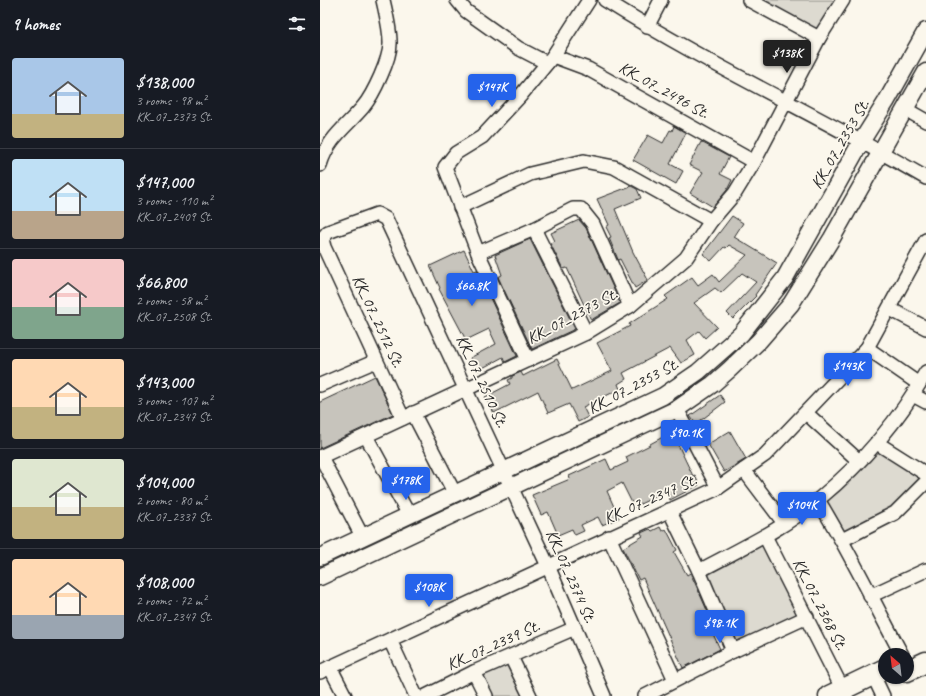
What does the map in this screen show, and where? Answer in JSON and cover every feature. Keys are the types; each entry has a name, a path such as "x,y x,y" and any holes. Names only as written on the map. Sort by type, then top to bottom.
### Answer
{"main road":[{"path":"914,659 926,651"},
{"path":"843,694 878,679"}],"street":[{"path":"320,165 334,136 364,106 381,77 390,44 383,0"},
{"name":"KK_07_2496 St.","path":"458,0 466,12 518,48 550,60 588,69 754,162"},
{"path":"528,360 478,253 445,167 456,153 482,137 491,128 550,60 589,0"},
{"path":"604,0 647,27 881,152 926,178"},
{"path":"647,27 661,0"},
{"path":"749,0 819,38"},
{"name":"KK_07_2373 St.","path":"320,457 586,333 630,306 686,258 711,221 734,193 754,162 787,102 838,2"},
{"name":"KK_07_2353 St.","path":"320,557 504,472 668,393 698,372 741,334 785,278 861,142 886,102 926,31"},
{"path":"320,577 512,488 677,409 713,384 759,341 791,304 832,238 926,73"},
{"path":"905,109 926,121"},
{"path":"460,207 530,174 584,161 614,166 711,221"},
{"path":"478,253 534,229 573,209 581,210 593,224 630,306"},
{"name":"KK_07_2510 St.","path":"322,239 328,232 369,216 377,214 386,218 504,472"},
{"path":"534,229 586,333"},
{"name":"KK_07_2512 St.","path":"322,239 324,247 376,361 455,494"},
{"name":"KK_07_2347 St.","path":"325,669 718,488 744,470 764,455 868,348 890,309 922,258 926,240"},
{"path":"890,309 926,328"},
{"path":"868,348 916,390 926,402"},
{"path":"320,385 376,361"},
{"path":"699,571 765,536 818,500 878,444 916,390 926,372"},
{"path":"677,409 718,488"},
{"path":"806,413 860,461"},
{"path":"366,436 409,515"},
{"path":"878,444 926,474"},
{"path":"320,457 363,538"},
{"path":"744,470 784,523"},
{"name":"KK_07_2374 St.","path":"504,472 548,566 604,696"},
{"path":"842,540 895,513 926,482"},
{"path":"818,500 842,540 870,596 889,648"},
{"path":"669,510 699,571 734,651"},
{"name":"KK_07_2368 St.","path":"765,536 843,694"},
{"path":"609,537 675,680"},
{"path":"870,596 926,570"},
{"path":"645,696 806,617"},
{"name":"KK_07_2339 St.","path":"426,696 474,672 575,628"},
{"path":"390,640 416,696"},
{"path":"511,657 530,696"},
{"path":"325,669 345,696"},
{"path":"474,672 486,696"}],"shaded area":[{"path":"749,0 832,0 840,5 819,38"},
{"path":"877,443 926,474 896,515 842,540 818,500"},
{"path":"765,536 807,617 733,651 699,571"},
{"path":"511,657 530,696 486,696 474,672"}],"building":[{"path":"674,126 686,133 670,164 683,171 676,184 633,160 648,135 663,143"},
{"path":"701,142 729,157 720,174 732,180 727,190 713,207 690,193 703,172 689,165"},
{"path":"631,186 637,189 641,198 615,209 633,252 648,280 635,288 620,259 618,260 609,238 611,237 606,227 609,225 597,199"},
{"path":"732,216 743,223 734,237 777,263 755,295 756,296 733,319 727,313 756,282 742,273 721,293 715,288 694,303 717,327 705,338 699,331 687,340 695,355 681,363 670,348 623,373 626,379 618,384 620,389 583,407 588,417 578,422 569,404 548,413 538,391 494,413 485,397 510,384 508,380 512,378 512,376 521,372 523,376 557,359 572,390 612,371 597,343 630,326 629,324 668,299 665,296 692,277 698,285 713,274 719,282 747,255 729,245 726,248 724,247 711,261 703,254"},
{"path":"579,220 586,228 620,303 591,320 567,268 563,269 550,243 555,241 551,233"},
{"path":"530,239 575,329 532,349 498,277 502,275 495,255"},
{"path":"464,250 474,271 477,270 517,356 505,362 503,357 477,371 470,358 496,344 489,329 466,340 439,289 440,288 430,266"},
{"path":"375,376 393,414 320,448 320,402"},
{"path":"720,395 725,402 696,424 690,416"},
{"path":"730,431 746,459 724,472 708,444"},
{"path":"672,432 693,476 695,475 699,485 670,500 667,491 634,507 622,483 607,491 619,518 602,525 598,517 581,525 584,531 575,535 572,529 558,535 548,512 541,515 532,495 570,479 569,476 606,459 611,470 628,462 626,457"},
{"path":"660,527 662,531 666,529 677,550 674,552 687,575 690,573 695,583 710,617 706,619 720,649 683,668 643,578 639,580 623,548 643,536 641,533 650,529 652,531"}]}
